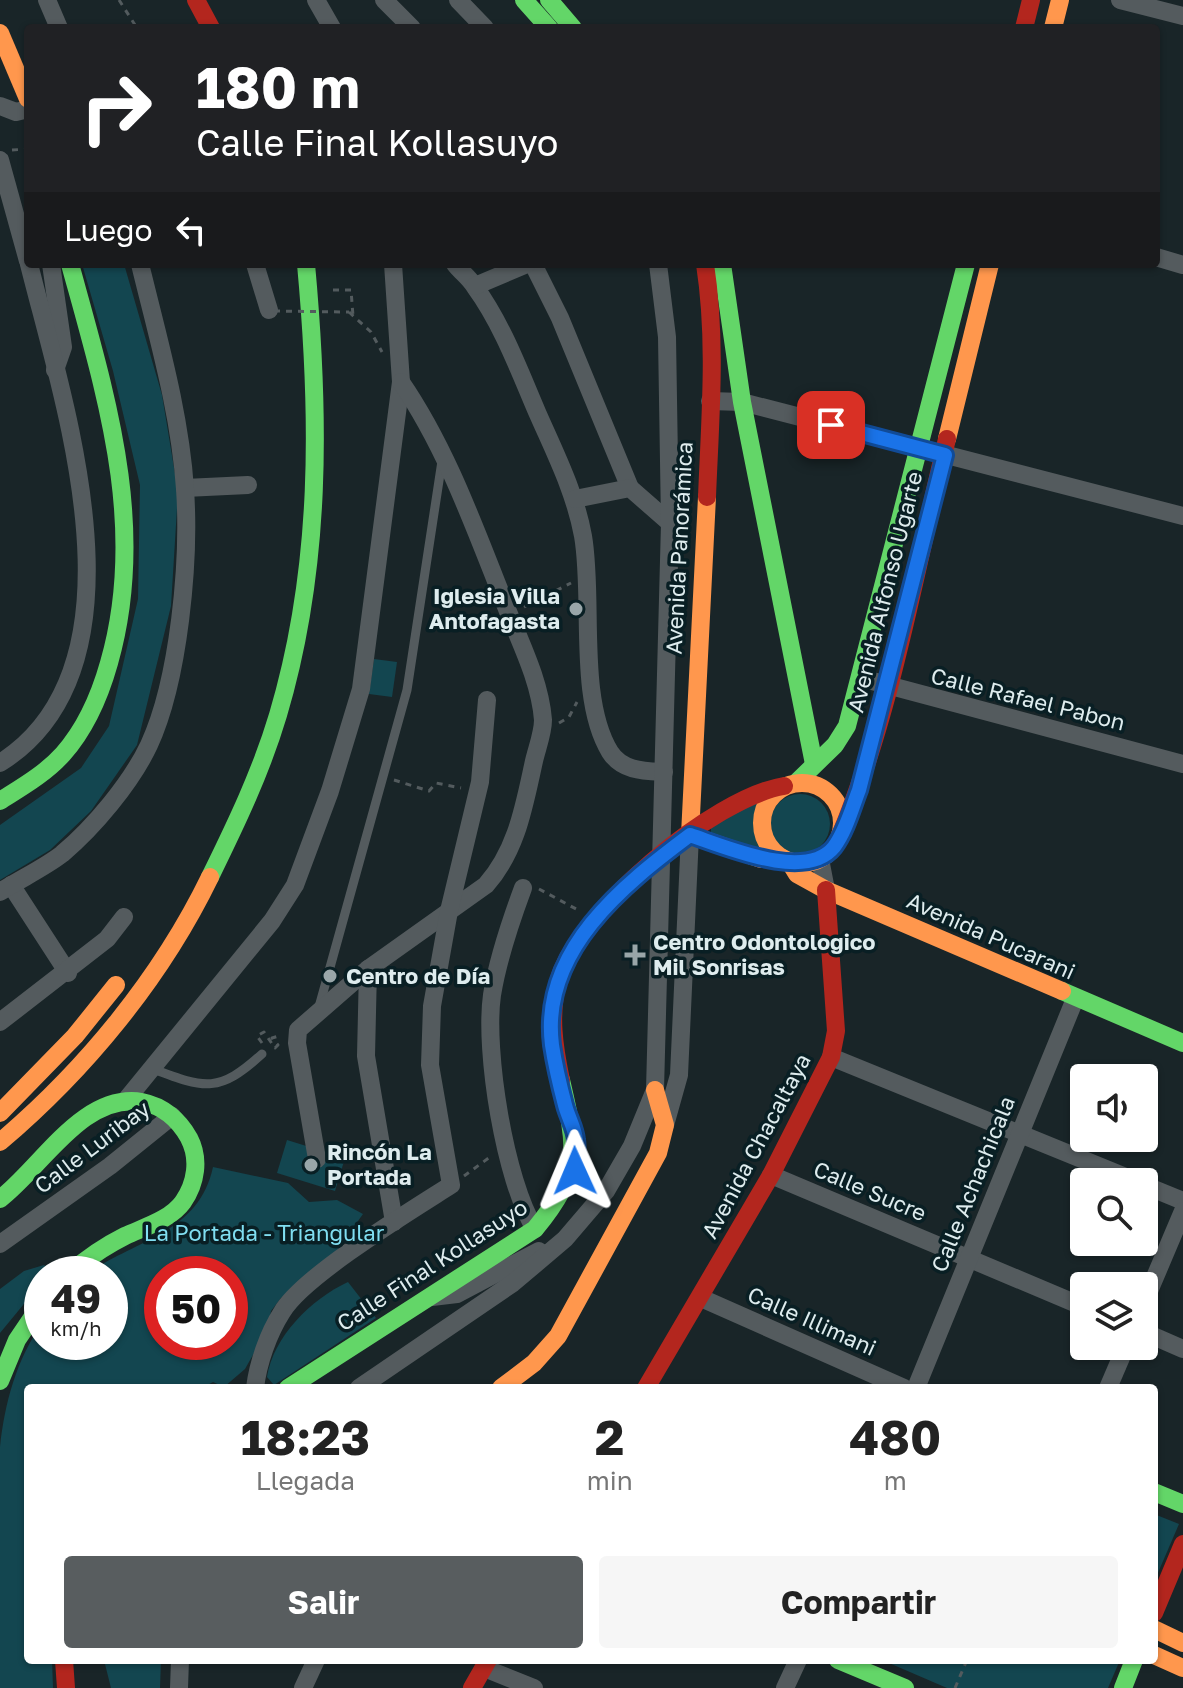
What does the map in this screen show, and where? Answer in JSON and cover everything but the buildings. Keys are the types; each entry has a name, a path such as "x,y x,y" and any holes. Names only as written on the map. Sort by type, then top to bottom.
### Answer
{"main road":[{"path":"196,0 209,24"},
{"path":"524,0 545,24"},
{"path":"549,0 570,24"},
{"path":"1025,24 1031,0"},
{"path":"1054,24 1060,0"},
{"path":"0,33 24,90"},
{"path":"0,801 51,766 81,732 112,658 123,611 128,552 125,494 115,430 71,268"},
{"path":"183,886 218,818 249,745 284,614 299,506 302,452 302,390 291,268"},
{"path":"0,1142 44,1103 93,1050 143,986 210,883 238,826 268,751 303,617 317,509 317,390 306,268"},
{"name":"Avenida Panorámica","path":"690,835 713,336 705,268"},
{"path":"723,268 742,402 814,764"},
{"name":"Avenida Alfonso Ugarte","path":"790,784 835,745 847,726 965,268"},
{"name":"Avenida Alfonso Ugarte","path":"840,836 859,790 887,687 989,268"},
{"path":"690,835 761,859 805,863 820,859 832,849 840,836 841,813 835,800 819,786 790,784 771,796 762,817 765,840 785,859"},
{"name":"Calle Final Kollasuyo","path":"294,1384 535,1229 559,1203 575,1171 576,1140 552,1044 551,1011 557,981 567,957 595,919 638,874 743,798 769,787 790,784"},
{"name":"Avenida Pucarani","path":"785,859 797,874 826,890 1183,1043"},
{"name":"Avenida Chacaltaya","path":"648,1384 771,1175 831,1057 836,1031 826,890"},
{"path":"0,1113 75,1036 127,972"},
{"path":"506,1384 534,1363 558,1336 658,1153 665,1125 655,1090"},
{"path":"0,1199 28,1178 91,1115 126,1100 157,1106 172,1116 192,1138 197,1154 193,1188 165,1217 92,1256"},
{"path":"0,1381 24,1330"},
{"path":"1158,1494 1183,1504"},
{"path":"1158,1603 1183,1544"},
{"path":"1158,1631 1183,1643"},
{"path":"1158,1657 1183,1668"},
{"path":"64,1664 66,1688"},
{"path":"472,1688 486,1664"},
{"path":"848,1664 905,1688"},
{"path":"1123,1688 1132,1664"}],"street":[{"path":"47,0 57,24"},
{"path":"316,0 333,24"},
{"path":"384,0 408,24"},
{"path":"458,0 481,24"},
{"path":"1120,0 1183,16"},
{"path":"0,106 16,112 24,110"},
{"path":"0,160 24,247"},
{"path":"1160,258 1183,265"},
{"path":"0,763 35,735 64,688 75,659 86,598 86,516 30,268"},
{"path":"52,268 63,347 55,370"},
{"path":"68,973 5,888 61,854 112,799 148,747 159,718 172,661 186,553 185,488 172,399 141,268"},
{"path":"256,268 271,310"},
{"path":"126,1100 272,921 295,885 330,791 361,689 401,382 393,268"},
{"path":"459,268 475,286 516,363 575,499 588,574 590,678 610,753 630,768 664,772"},
{"path":"475,286 518,268"},
{"path":"535,268 560,318 630,488 670,523"},
{"path":"365,1384 513,1283 565,1239 606,1191 632,1146 655,1090 670,523 667,337 658,268"},
{"path":"317,1159 297,1043 298,1030 368,969 486,885 512,847 541,733 540,699 509,614 443,457 419,408 401,382"},
{"path":"710,401 742,402 1183,516"},
{"path":"185,488 248,485"},
{"path":"575,499 630,488"},
{"name":"Calle Rafael Pabon","path":"861,678 1183,764"},
{"path":"256,1384 258,1368 282,1310 314,1280 451,1185 430,1065 432,1006 449,911 477,791 487,700"},
{"path":"665,1125 679,1075 690,835"},
{"name":"Avenida Chacaltaya","path":"820,859 826,890"},
{"path":"531,888 506,931 492,998 493,1060 506,1146 521,1207 535,1229"},
{"path":"0,1022 68,973 107,939 124,917"},
{"path":"368,969 366,1056 394,1222"},
{"name":"Calle Achachicala","path":"918,1384 1075,999"},
{"path":"831,1057 1104,1168"},
{"name":"Calle Luribay","path":"0,1244 110,1166 172,1116"},
{"name":"Calle Sucre","path":"771,1175 1070,1301"},
{"path":"1158,1191 1183,1201"},
{"path":"1157,1272 1183,1211"},
{"path":"429,1297 457,1294 565,1239"},
{"name":"Calle Illimani","path":"701,1298 895,1384"},
{"path":"1158,1338 1183,1349"},
{"path":"1110,1384 1120,1360"},
{"path":"179,1688 180,1664"},
{"path":"303,1688 314,1664"},
{"path":"486,1664 534,1688"},
{"path":"785,1688 796,1664"}],"lane":[{"path":"318,1012 407,690 443,457"},
{"path":"153,1069 182,1080 223,1084 236,1078 262,1054"}],"path":[{"path":"119,0 134,24"},
{"path":"351,290 353,316"},
{"path":"271,310 349,312 371,332 386,357"},
{"path":"509,614 588,574"},
{"path":"541,733 569,717 590,678"},
{"path":"383,777 429,791 436,783 477,791"},
{"path":"531,888 595,919"},
{"path":"262,1054 268,1050 257,1036 264,1032 275,1048 278,1045 272,1038 298,1030"},
{"path":"451,1185 506,1146"},
{"path":"955,1688 965,1664"}],"green space":[{"path":"83,268 125,268 162,395 178,492 171,606 137,745 91,811 50,850 0,880 0,825 81,768 109,726 138,599 140,485 113,371"},
{"path":"374,659 397,662 392,697 369,694"},
{"path":"761,792 756,822 769,856 711,835 711,819"},
{"path":"800,794 821,803 830,824 821,845 800,854 779,845 770,824 779,803"},
{"name":"Rincón La Portada","path":"287,1140 345,1158 335,1191 277,1173"},
{"name":"La Portada - Triangular","path":"213,1167 288,1183 309,1202 337,1200 363,1214 330,1260 281,1298 271,1311 268,1328 245,1369 228,1384 24,1384 24,1664 52,1664 53,1688 0,1688 0,1447 5,1414 19,1367 24,1354 24,1360 128,1360 128,1256 117,1256 180,1221 206,1189"},
{"path":"24,1271 24,1304 0,1333 0,1289"},
{"path":"348,1282 376,1318 273,1384 267,1377 277,1348 296,1321 334,1289"},
{"path":"1158,1516 1179,1524 1158,1573"},
{"path":"105,1664 161,1664 160,1688 111,1688"},
{"path":"891,1664 1118,1664 1108,1688 947,1688"}],"traffic: fast":[{"path":"524,0 545,24"},
{"path":"549,0 570,24"},
{"path":"0,801 49,768 79,733 97,699 109,663 120,612 124,562 118,462 97,362 71,268"},
{"path":"210,877 264,757 278,715 303,603 314,491 315,434 306,268"},
{"path":"723,268 742,402 814,764"},
{"path":"797,782 835,745 847,726 965,268"},
{"path":"1062,991 1183,1043"},
{"path":"294,1384 535,1229 561,1191 572,1159 570,1124 561,1080"},
{"path":"0,1199 64,1135 101,1109 121,1102 142,1102 163,1110 180,1125 195,1154 191,1187 178,1208 164,1218 92,1256"},
{"path":"0,1381 24,1330"},
{"path":"1158,1494 1183,1504"},
{"path":"848,1664 905,1688"},
{"path":"1123,1688 1132,1664"}],"traffic: slow":[{"path":"1054,24 1060,0"},
{"path":"0,33 24,90"},
{"path":"947,439 989,268"},
{"path":"690,835 707,497"},
{"path":"794,783 810,783 831,794 842,815 842,823 842,831 831,852 810,863 794,863 780,857 768,845 762,831 762,815 768,801 780,789 794,783"},
{"path":"690,835 761,859 782,858"},
{"path":"789,861 797,874 826,890 1062,991"},
{"path":"0,1142 62,1084 118,1020 168,951 210,877"},
{"path":"0,1113 75,1036 116,985"},
{"path":"506,1384 534,1363 558,1336 658,1153 665,1125 655,1090"},
{"path":"1158,1631 1183,1643"},
{"path":"1158,1657 1183,1668"}],"traffic: jam":[{"path":"196,0 209,24"},
{"path":"1025,24 1031,0"},
{"path":"706,268 712,351 707,497"},
{"path":"840,836 888,690 947,439"},
{"path":"561,1080 554,1031 555,994 570,954 591,924 619,892 686,835 721,812 755,795 784,786"},
{"path":"648,1384 771,1175 831,1057 836,1031 826,890"},
{"path":"1158,1603 1183,1544"},
{"path":"64,1664 66,1688"},
{"path":"472,1688 486,1664"}],"place":[{"name":"Iglesia Villa Antofagasta","path":"576,609"},
{"name":"Centro Odontologico Mil Sonrisas","path":"635,955"},
{"name":"Centro de Día","path":"330,976"},
{"name":"Rincón La Portada","path":"311,1165"}],"route":[{"path":"575,1171 576,1140 565,1106 552,1044 551,1011 557,981 567,957 595,919 638,874 690,835 771,861 782,858 805,863 820,859 837,843 859,790 945,455 831,425"}]}
